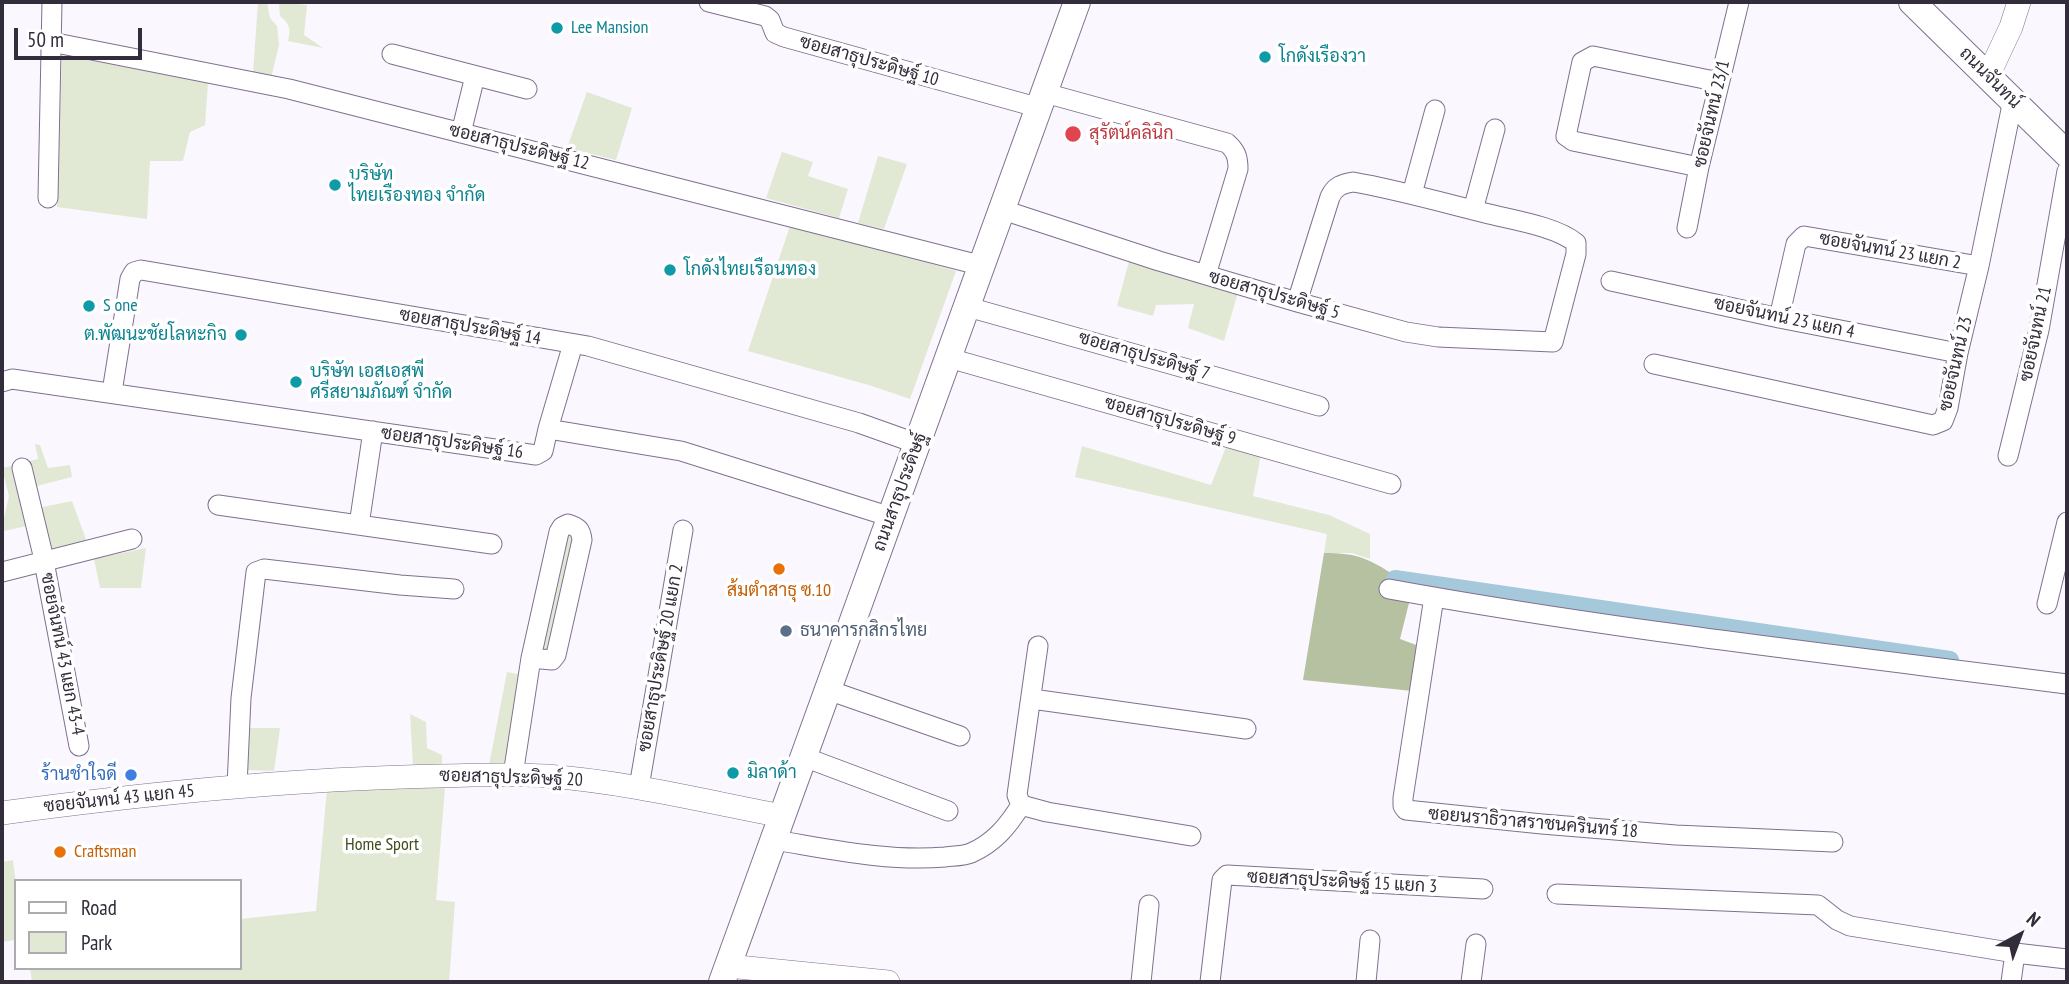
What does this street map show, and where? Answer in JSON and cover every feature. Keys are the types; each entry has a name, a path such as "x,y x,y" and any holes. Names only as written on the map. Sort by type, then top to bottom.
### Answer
{"main road":[{"name":"ถนนสาธุประดิษฐ์","path":"725,974 1077,2"},
{"name":"ถนนจันทน์","path":"1912,2 2067,154"}],"street":[{"path":"48,198 52,2"},
{"name":"ซอยสาธุประดิษฐ์ 10","path":"709,2 765,16 770,20 775,33 784,37 1227,143 1238,158 1238,169 1206,275"},
{"name":"ซอยจันทน์ 23/1","path":"1687,228 1739,2"},
{"path":"1988,76 2011,27 2019,2"},
{"name":"ซอยสาธุประดิษฐ์ 12","path":"51,42 277,87 983,266"},
{"path":"391,54 527,89"},
{"path":"1699,167 1573,141 1566,136 1572,101 1582,62 1593,56 1719,82"},
{"path":"461,133 475,76"},
{"name":"ซอยจันทน์ 23","path":"1654,364 1933,425 1943,421 1979,266 2012,100"},
{"path":"1412,194 1435,110"},
{"path":"1297,302 1333,190 1353,182 1473,210 1495,129"},
{"name":"ซอยจันทน์ 21","path":"2008,456 2039,330 2067,171"},
{"name":"ซอยสาธุประดิษฐ์ 5","path":"1003,210 1206,275 1420,335 1553,342 1576,254 1576,243 1570,237 1473,210"},
{"name":"ซอยจันทน์ 23 แยก 2","path":"1779,318 1796,244 1804,236 1979,266"},
{"name":"ซอยสาธุประดิษฐ์ 14","path":"112,393 130,279 134,272 141,270 573,344 732,386 859,423 918,444"},
{"name":"ซอยจันทน์ 23 แยก 4","path":"1611,281 1958,353"},
{"name":"ซอยสาธุประดิษฐ์ 7","path":"968,307 1319,406"},
{"path":"573,344 548,429 681,451 891,517"},
{"name":"ซอยสาธุประดิษฐ์ 9","path":"949,358 1391,484"},
{"name":"ซอยสาธุประดิษฐ์ 16","path":"2,382 12,379 536,455 543,451 548,429"},
{"path":"359,525 373,431"},
{"name":"ซอยจันทน์ 43 แยก 43-4","path":"22,468 44,562 79,746"},
{"path":"218,505 492,544"},
{"path":"2047,604 2067,522"},
{"path":"513,775 531,657 559,532 568,524 575,526 581,531 582,540 556,655 552,660 531,657"},
{"name":"ซอยสาธุประดิษฐ์ 20 แยก 2","path":"639,786 683,530"},
{"path":"2,572 132,539"},
{"path":"237,786 241,698 256,572 264,569 454,589"},
{"path":"1390,589 1522,613 2067,684"},
{"name":"ซอยนราธิวาสราชนครินทร์ 18","path":"1434,597 1403,798 1406,810 1676,835 1833,842"},
{"path":"1021,805 1017,795 1038,646"},
{"path":"828,690 960,736"},
{"path":"1032,699 1246,729"},
{"path":"804,757 947,811"},
{"name":"ซอยสาธุประดิษฐ์ 20","path":"237,786 361,777 513,775 580,779 639,786 778,828"},
{"name":"ซอยจันทน์ 43 แยก 45","path":"2,813 237,786"},
{"path":"778,828 912,859 969,854 988,845 1011,821 1021,805"},
{"path":"1021,805 1047,812 1191,836"},
{"name":"ซอยสาธุประดิษฐ์ 15 แยก 3","path":"1210,982 1222,880 1227,875 1483,889"},
{"path":"1557,894 1818,905 1837,920 1850,926 2067,959"},
{"path":"1141,982 1149,905"},
{"path":"1366,982 1370,940"},
{"path":"1471,982 1476,944"},
{"path":"2011,982 2015,953"},
{"path":"725,974 888,982"}],"green space":[{"path":"258,2 267,2 270,18 277,26 279,45 271,78 253,73"},
{"path":"279,2 307,5 304,35 323,48 288,41 289,27 280,16"},
{"path":"62,55 208,83 205,125 190,132 183,161 150,161 147,219 57,207"},
{"path":"587,92 632,108 616,160 567,148"},
{"path":"782,152 813,162 808,176 848,189 839,218 766,198"},
{"path":"878,156 907,164 884,229 858,223"},
{"path":"791,223 956,271 910,399 748,351"},
{"path":"1129,261 1238,292 1224,341 1188,328 1194,304 1156,305 1153,316 1117,306"},
{"path":"1228,442 1261,454 1253,496 1329,515 1370,534 1370,559 1352,553 1324,553 1327,534 1075,477 1082,446 1211,485"},
{"path":"35,444 40,445 48,468 70,465 72,477 33,487 26,462 38,459"},
{"path":"17,465 31,525 4,531 3,523 9,496 2,468"},
{"path":"72,501 88,545 50,555 38,508"},
{"path":"565,532 576,533 551,651 540,653"},
{"path":"146,548 141,588 100,588 94,559"},
{"path":"1324,553 1359,557 1391,573 1387,596 1409,603 1400,639 1419,646 1413,691 1303,680"},
{"path":"507,672 523,675 508,766 489,765"},
{"path":"410,714 426,722 427,748 442,755 442,767 413,766"},
{"path":"247,728 280,728 274,771 247,770"},
{"name":"Home Sport","path":"445,787 436,900 455,902 449,982 32,982 30,970 242,970 242,919 316,911 327,789"},
{"path":"13,860 15,879 14,940 2,942 2,862"}],"waterway":[{"path":"1395,579 1950,660"}],"place":[{"name":"Lee Mansion","path":"557,28"},
{"name":"โกดังเรืองวา","path":"1265,57"},
{"name":"สุรัตน์คลินิก","path":"1073,134"},
{"name":"บริษัท ไทยเรืองทอง จำกัด","path":"335,185"},
{"name":"โกดังไทยเรือนทอง","path":"670,270"},
{"name":"S one","path":"89,306"},
{"name":"ต.พัฒนะชัยโลหะกิจ","path":"241,335"},
{"name":"บริษัท เอสเอสพี ศรีสยามภัณฑ์ จำกัด","path":"296,382"},
{"name":"ส้มตำสาธุ ซ.10","path":"779,569"},
{"name":"ธนาคารกสิกรไทย","path":"786,631"},
{"name":"มิลาด้า","path":"733,773"},
{"name":"ร้านชำใจดี","path":"131,775"},
{"name":"Craftsman","path":"60,852"}]}
